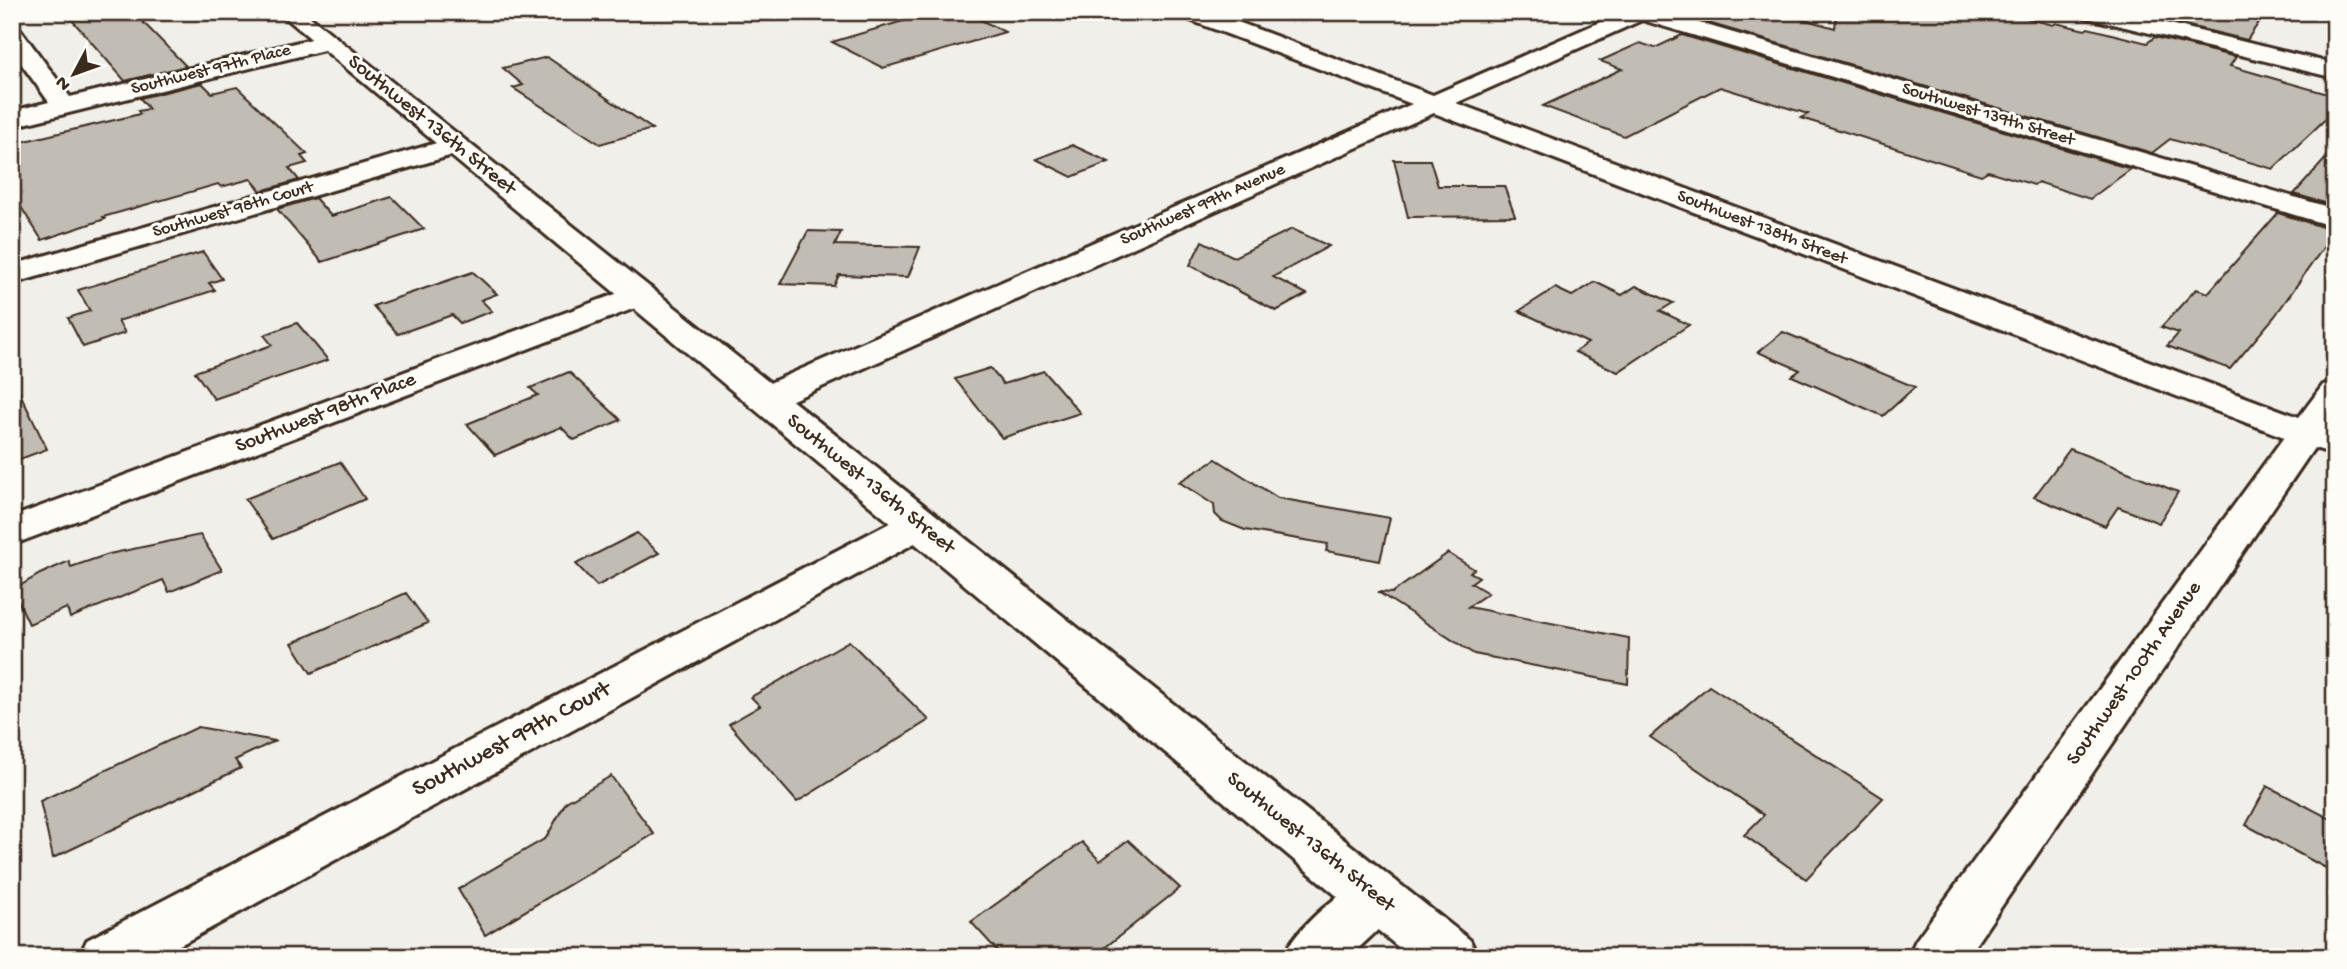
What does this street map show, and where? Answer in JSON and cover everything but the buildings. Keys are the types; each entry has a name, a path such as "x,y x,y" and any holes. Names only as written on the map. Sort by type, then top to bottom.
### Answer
{"street":[{"name":"Southwest 136th Street","path":"290,12 1451,957"},
{"name":"Southwest 138th Street","path":"1190,12 2320,438"},
{"name":"Southwest 99th Avenue","path":"764,399 1641,13"},
{"name":"Southwest 139th Street","path":"1641,13 2335,218"},
{"path":"2104,13 2335,71"},
{"path":"12,34 64,106"},
{"name":"Southwest 97th Place","path":"12,119 328,42"},
{"name":"Southwest 98th Court","path":"12,275 454,146"},
{"name":"Southwest 98th Place","path":"12,532 640,295"},
{"name":"Southwest 100th Avenue","path":"1935,957 2320,438 2335,392"},
{"name":"Southwest 99th Court","path":"106,957 919,524"},
{"path":"1310,957 1377,897"}]}
